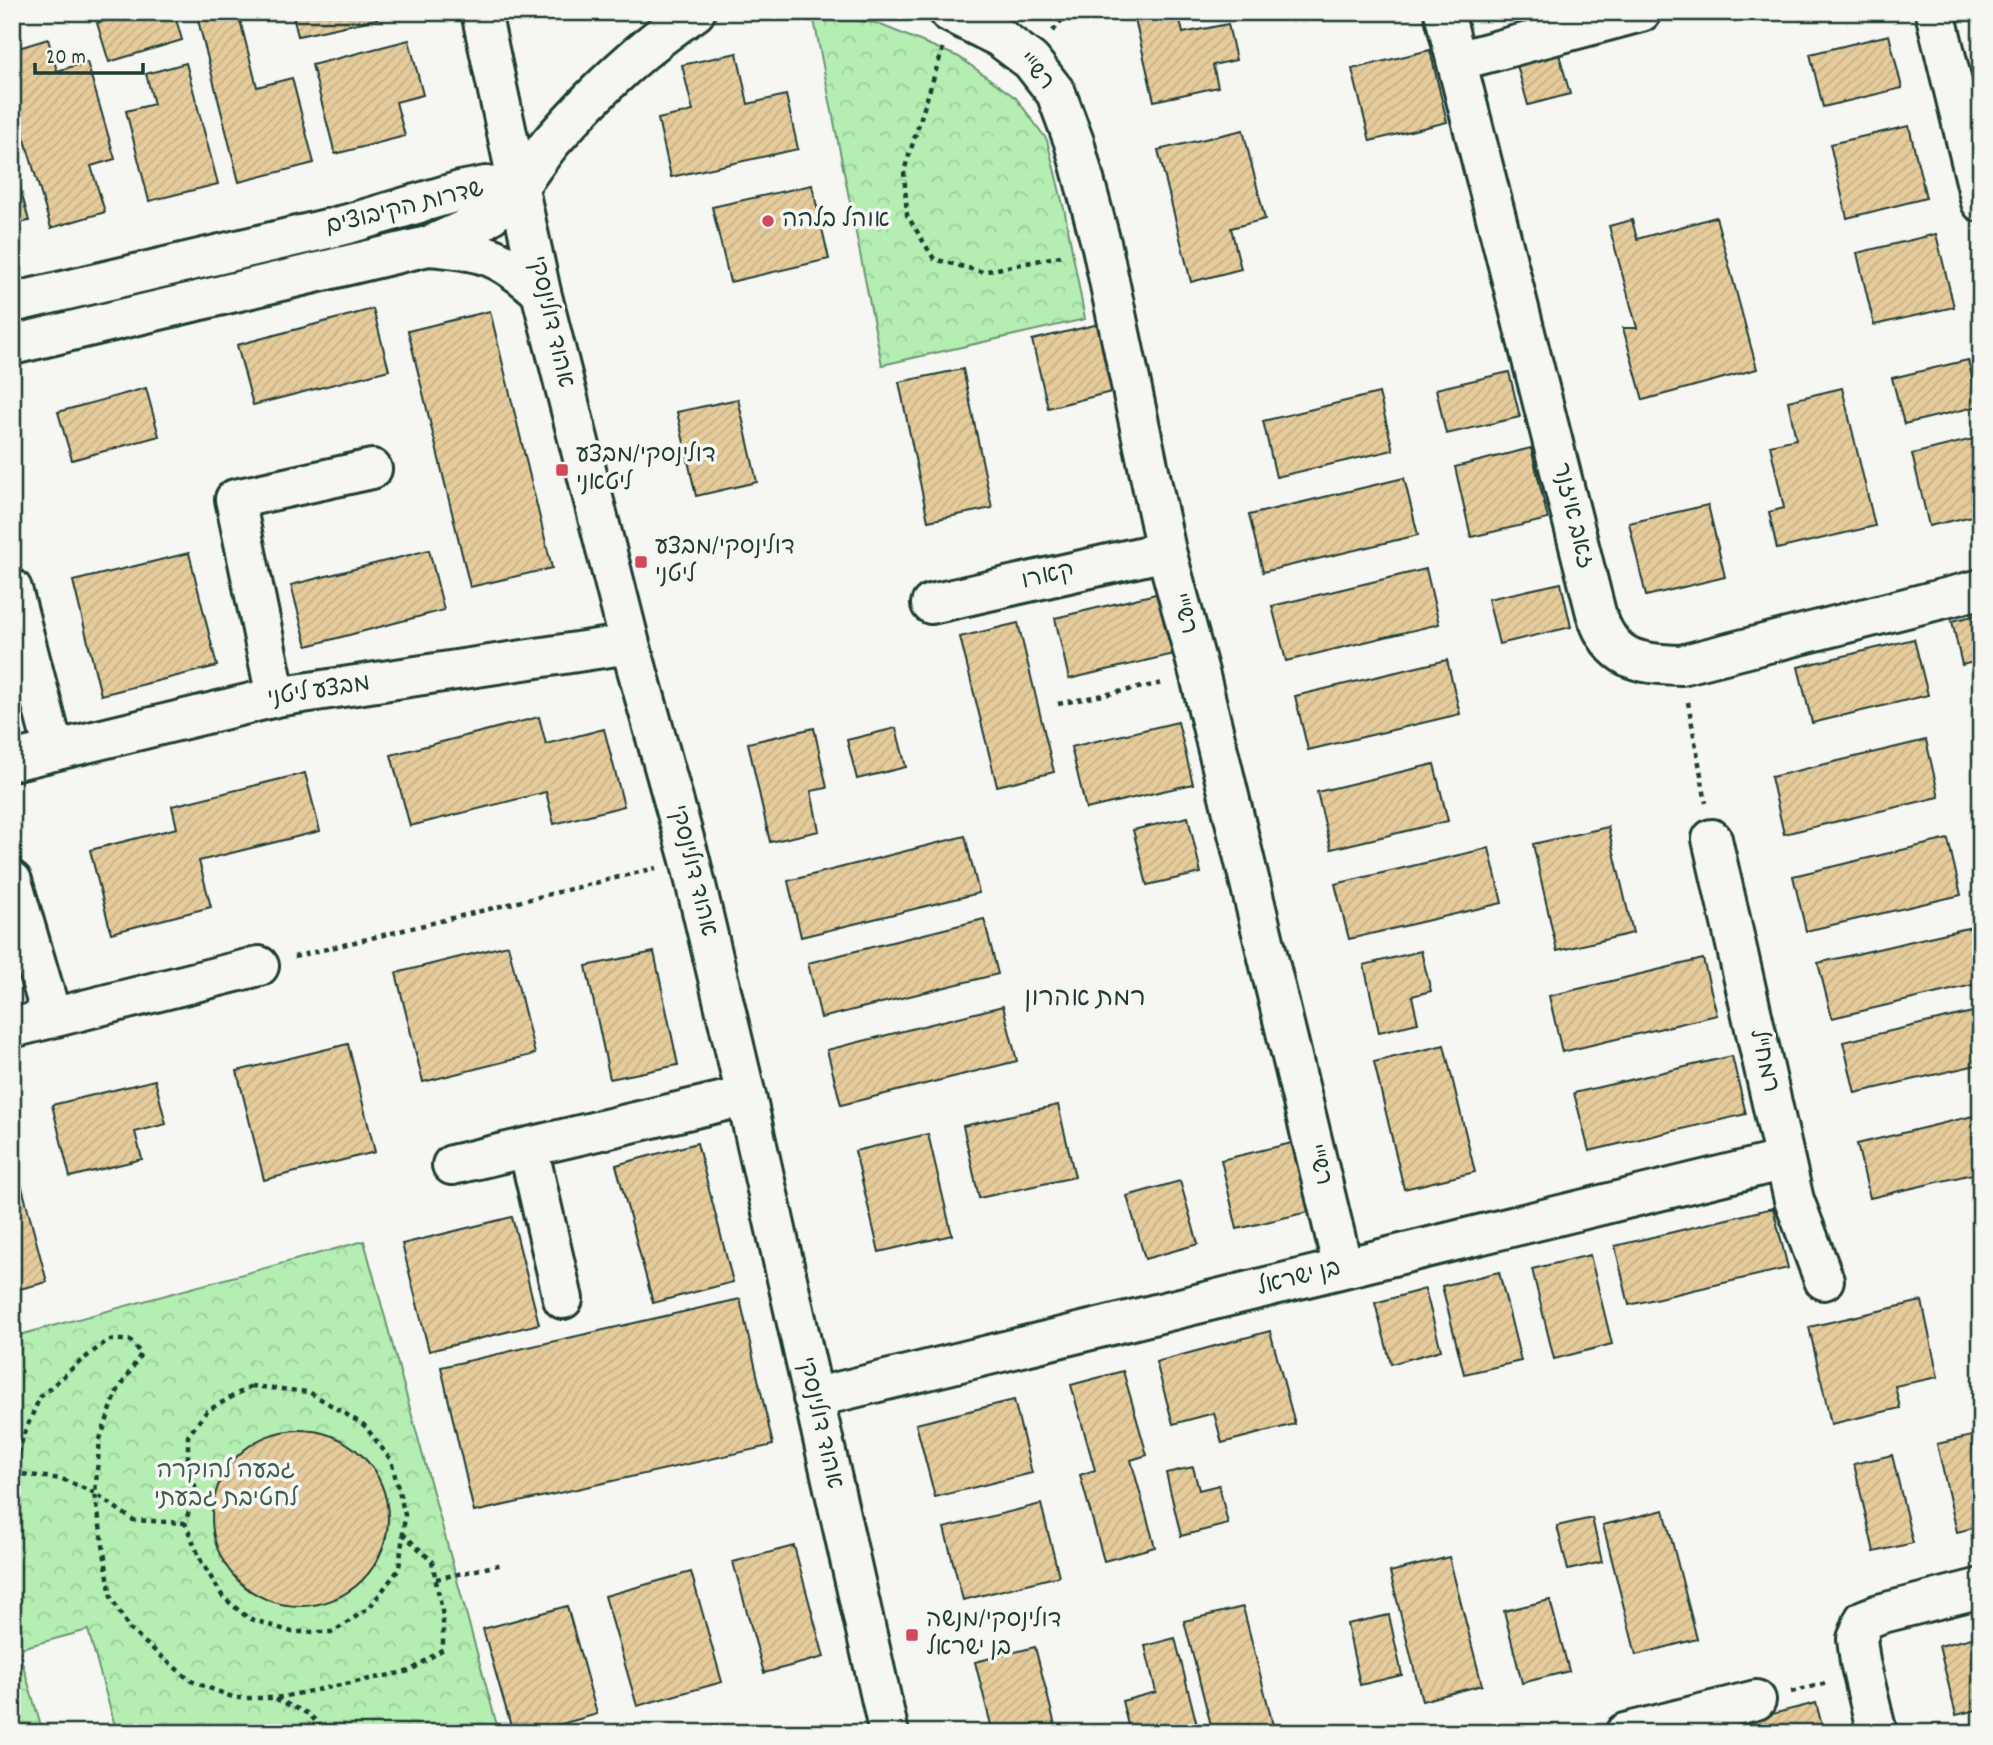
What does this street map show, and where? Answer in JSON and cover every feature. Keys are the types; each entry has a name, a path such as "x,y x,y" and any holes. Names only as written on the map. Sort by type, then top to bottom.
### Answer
{"street":[{"name":"אהוד דולינסקי","path":"481,12 541,292 630,644 690,860 746,1096 889,1733"},
{"path":"520,186 543,152 582,107 661,34 695,12"},
{"name":"זאב איזנר","path":"1444,12 1602,633 1614,647 1629,659 1651,665 1681,665 1981,589"},
{"path":"1457,61 1642,12"},
{"path":"1935,12 1981,202"},
{"name":"רש\"י","path":"951,13 999,37 1031,61 1056,93 1074,142 1102,247 1166,551 1200,676 1343,1268"},
{"name":"שדרות הקיבוצים","path":"12,303 348,224 460,191 486,186 520,186"},
{"name":"שדרות הקיבוצים","path":"12,345 428,246 491,215 520,186"},
{"path":"428,246 469,249 491,255 516,269 541,292"},
{"path":"276,697 235,499 372,469"},
{"name":"קארו","path":"931,604 1166,551"},
{"path":"12,589 54,751"},
{"name":"מבצע ליטני","path":"12,761 276,697 630,644"},
{"name":"רמח\"ל","path":"1712,839 1794,1200 1824,1280"},
{"path":"12,881 52,1018"},
{"path":"12,1028 259,966"},
{"path":"452,1165 746,1096"},
{"path":"528,1147 563,1299"},
{"name":"בן ישראל","path":"813,1398 1785,1160"},
{"path":"1877,1733 1857,1639 1864,1620 1981,1588"},
{"path":"1625,1733 1756,1700"}],"path":[{"path":"951,13 904,171 907,215 934,259 984,272 1102,247"},
{"path":"1681,665 1712,839"},
{"path":"1058,704 1200,676"},
{"path":"259,966 690,860"},
{"path":"185,1523 133,1520 94,1493 62,1479 14,1473 23,1436 40,1397 108,1340 130,1340 141,1354 117,1392 100,1439 94,1493 111,1597 130,1630 191,1681 235,1698 276,1698 410,1671 443,1649 443,1616 432,1562 403,1534"},
{"path":"251,1387 309,1392 364,1425 391,1460 405,1515 403,1534 399,1569 369,1608 333,1632 292,1632 248,1618 223,1597 201,1562 185,1523 196,1490 188,1460 188,1436 207,1411 251,1387"},
{"path":"436,1580 503,1564"},
{"path":"1756,1700 1863,1675"},
{"path":"276,1698 309,1714 327,1733"}],"green space":[{"path":"813,15 876,23 959,57 1016,98 1047,140 1065,213 1085,319 882,365"},
{"name":"גבעה להוקרה לחטיבת גבעתי","path":"364,1241 499,1733 193,1733 192,1729 180,1733 117,1733 88,1630 21,1648 12,1615 12,1337"},
{"path":"12,1628 43,1733 12,1733"}],"building":[{"path":"134,12 174,12 182,40 109,62 97,23"},
{"path":"196,12 238,12 257,87 292,78 314,163 239,182"},
{"path":"292,12 375,12 377,19 298,36"},
{"path":"1178,12 1183,33 1228,24 1236,60 1213,65 1218,87 1154,101 1135,19"},
{"path":"1889,35 1902,88 1823,107 1810,54"},
{"path":"48,39 57,71 87,62 115,159 91,166 105,212 51,228 12,96 12,50"},
{"path":"409,40 423,95 396,102 405,136 335,154 312,65"},
{"path":"1430,50 1447,122 1370,141 1352,69"},
{"path":"737,53 748,104 786,95 798,149 671,177 658,119 693,111 682,65"},
{"path":"1559,54 1570,94 1528,105 1517,65"},
{"path":"186,63 218,184 149,201 126,111 154,104 146,74"},
{"path":"1909,126 1926,198 1847,218 1830,144"},
{"path":"1243,130 1265,219 1231,228 1241,269 1191,282 1158,150"},
{"path":"16,172 29,221 12,225 12,173"},
{"name":"אוהל בלהה","path":"812,185 829,259 730,282 712,207"},
{"path":"1716,217 1757,369 1643,400 1623,328 1637,328 1609,226 1632,220 1637,239"},
{"path":"1936,234 1954,307 1874,325 1857,253"},
{"path":"373,309 389,370 253,405 237,345"},
{"path":"490,311 552,568 470,587 408,331"},
{"path":"1099,324 1115,391 1048,408 1032,340"},
{"path":"1968,360 1979,406 1904,424 1892,378"},
{"path":"963,369 992,508 928,521 899,382"},
{"path":"1509,372 1520,417 1446,434 1436,389"},
{"path":"146,388 159,436 72,460 58,412"},
{"path":"1842,388 1875,526 1777,549 1769,512 1784,508 1770,445 1796,439 1788,401"},
{"path":"1379,393 1393,450 1276,477 1263,421"},
{"path":"738,399 757,482 696,496 677,412"},
{"path":"1981,437 1981,514 1929,526 1912,454"},
{"path":"1531,448 1548,519 1471,537 1455,467"},
{"path":"1404,478 1418,535 1263,572 1249,515"},
{"path":"1708,505 1725,577 1646,596 1629,523"},
{"path":"429,550 444,610 307,646 291,585"},
{"path":"189,553 217,666 101,695 73,581"},
{"path":"1426,569 1439,624 1286,661 1272,606"},
{"path":"1561,583 1571,627 1499,644 1488,599"},
{"path":"1160,593 1174,654 1069,679 1055,618"},
{"path":"1981,614 1981,660 1962,665 1952,621"},
{"path":"1018,623 1054,772 997,786 960,637"},
{"path":"1914,639 1928,695 1812,723 1798,667"},
{"path":"1447,660 1460,714 1308,750 1295,696"},
{"path":"539,717 546,744 604,729 624,806 554,824 546,792 410,826 391,755"},
{"path":"1178,722 1193,784 1086,809 1071,747"},
{"path":"814,728 827,788 811,791 819,831 770,842 748,743"},
{"path":"896,728 906,767 857,779 847,740"},
{"path":"1926,740 1939,797 1784,834 1771,777"},
{"path":"1434,764 1448,821 1331,849 1317,792"},
{"path":"305,773 320,831 199,861 211,907 111,933 90,850 177,828 172,806"},
{"path":"1188,817 1201,873 1147,885 1133,830"},
{"path":"1608,827 1633,933 1557,951 1533,844"},
{"path":"965,836 979,893 801,937 788,881"},
{"path":"1948,839 1961,895 1806,931 1793,876"},
{"path":"1489,848 1502,903 1349,939 1335,884"},
{"path":"984,919 998,974 821,1018 808,963"},
{"path":"1972,927 1981,962 1981,983 1832,1018 1818,963"},
{"path":"508,945 535,1054 423,1082 396,973"},
{"path":"1421,951 1431,991 1412,996 1418,1023 1379,1032 1364,965"},
{"path":"654,952 678,1065 610,1079 586,966"},
{"path":"1703,959 1717,1015 1562,1052 1549,996"},
{"path":"1003,1006 1017,1061 841,1105 827,1050"},
{"path":"1981,1010 1981,1064 1855,1093 1843,1042"},
{"path":"348,1044 375,1152 264,1180 237,1071"},
{"path":"1444,1045 1475,1172 1404,1189 1374,1062"},
{"path":"1732,1056 1746,1114 1589,1151 1574,1093"},
{"path":"155,1080 166,1124 135,1132 142,1159 70,1177 52,1105"},
{"path":"1058,1105 1075,1177 979,1198 963,1126"},
{"path":"1981,1114 1981,1172 1870,1198 1857,1144"},
{"path":"928,1134 952,1235 879,1252 855,1151"},
{"path":"1296,1142 1312,1211 1237,1229 1221,1160"},
{"path":"697,1143 733,1282 653,1303 616,1165"},
{"path":"18,1172 47,1282 12,1291 12,1174"},
{"path":"1180,1181 1198,1244 1145,1259 1127,1196"},
{"path":"1773,1208 1788,1268 1629,1305 1615,1246"},
{"path":"512,1217 539,1324 429,1351 402,1244"},
{"path":"1590,1255 1612,1344 1554,1359 1532,1269"},
{"path":"1499,1272 1521,1361 1464,1374 1442,1286"},
{"path":"1425,1289 1441,1350 1391,1364 1375,1303"},
{"path":"740,1299 773,1445 474,1512 441,1367"},
{"path":"1922,1301 1938,1377 1895,1386 1900,1408 1831,1424 1809,1327"},
{"path":"1270,1331 1295,1424 1222,1443 1214,1413 1173,1424 1156,1362"},
{"path":"1123,1371 1147,1455 1131,1460 1155,1547 1104,1561 1080,1475 1095,1470 1071,1385"},
{"path":"1014,1400 1032,1473 935,1497 916,1424"},
{"path":"300,1430 334,1437 362,1456 381,1484 388,1518 381,1552 362,1580 334,1599 300,1606 266,1599 238,1580 219,1552 212,1518 219,1484 238,1456 266,1437"},
{"path":"1976,1435 1981,1456 1981,1526 1957,1532 1937,1444"},
{"path":"1892,1455 1913,1543 1874,1552 1854,1464"},
{"path":"1193,1467 1199,1490 1219,1485 1228,1524 1181,1536 1166,1473"},
{"path":"1041,1504 1059,1576 963,1600 944,1528"},
{"path":"1664,1510 1697,1639 1636,1655 1603,1525"},
{"path":"1592,1518 1602,1562 1568,1570 1557,1526"},
{"path":"794,1546 824,1657 764,1673 733,1562"},
{"path":"1449,1557 1482,1685 1422,1701 1390,1572"},
{"path":"691,1572 722,1682 637,1706 605,1596"},
{"path":"1550,1600 1569,1671 1522,1683 1504,1611"},
{"path":"567,1606 597,1714 530,1733 513,1733 483,1629"},
{"path":"1243,1607 1275,1733 1213,1733 1184,1621"},
{"path":"1389,1615 1402,1675 1360,1685 1347,1624"},
{"path":"1980,1636 1981,1709 1956,1715 1939,1646"},
{"path":"1175,1638 1199,1733 1130,1733 1122,1701 1156,1692 1145,1646"},
{"path":"1035,1647 1057,1733 993,1733 975,1662"},
{"path":"1816,1703 1824,1733 1743,1733 1740,1722"}],"place":[{"name":"אוהל בלהה","path":"768,221"},
{"name":"דולינסקי/מבצע ליטאני","path":"562,470"},
{"name":"דולינסקי/מבצע ליטני","path":"641,562"},
{"name":"דולינסקי/מנשה בן ישראל","path":"912,1635"}],"district":[{"name":"רמת אהרון","path":"1085,999"}]}
